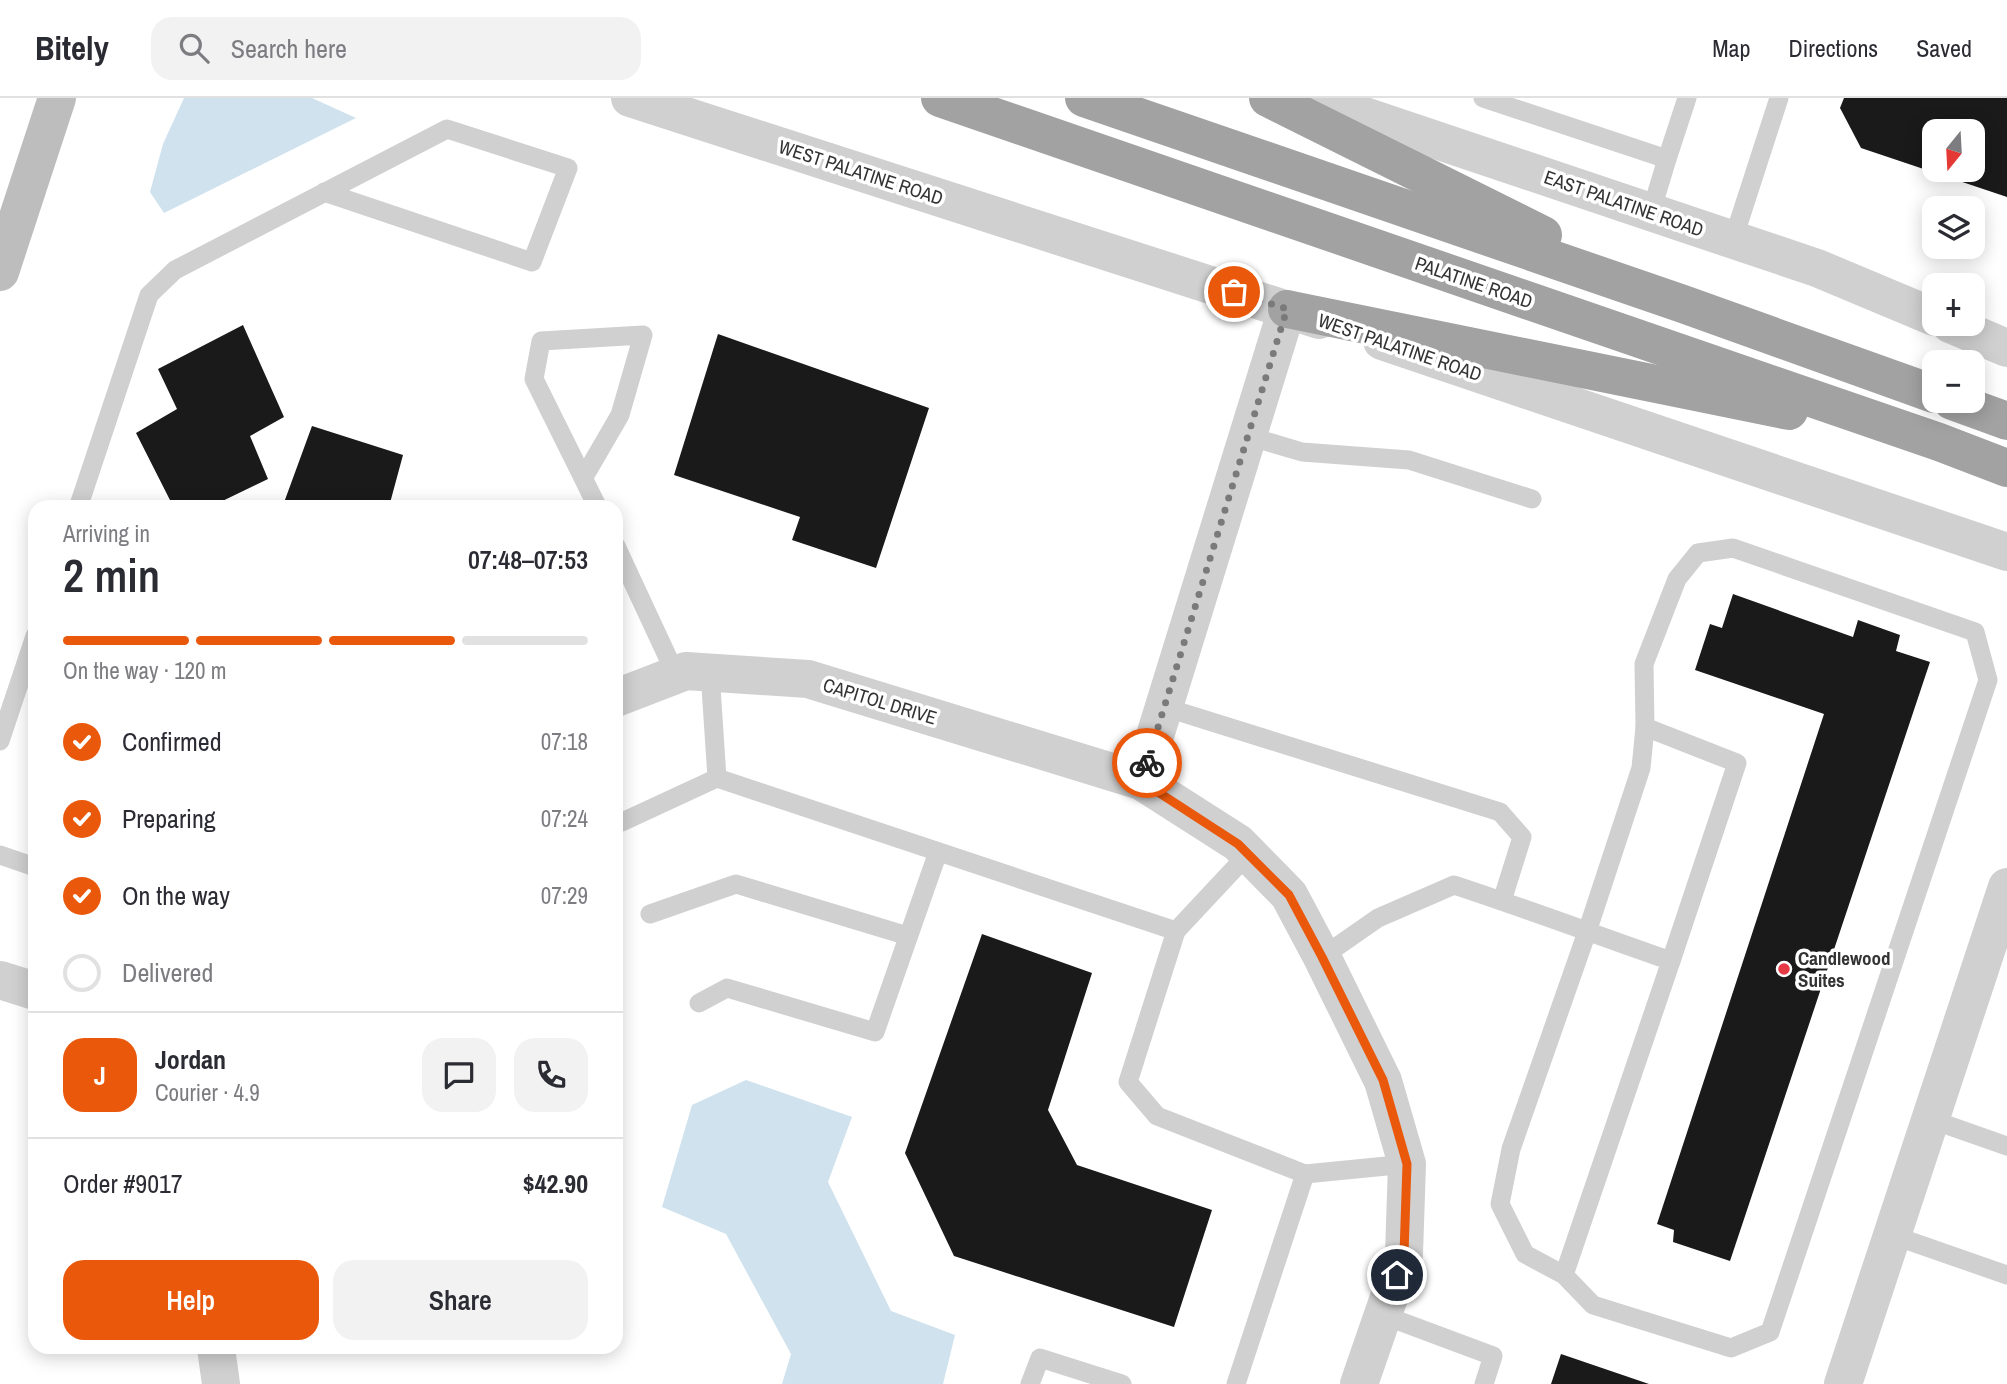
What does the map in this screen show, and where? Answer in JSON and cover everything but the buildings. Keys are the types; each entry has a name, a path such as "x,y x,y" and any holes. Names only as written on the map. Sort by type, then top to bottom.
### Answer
{"highway":[{"name":"PALATINE ROAD","path":"940,98 1939,442 2007,468"},
{"path":"1084,98 1922,390"},
{"path":"1268,98 1682,304"},
{"path":"1287,309 1939,442"},
{"path":"1985,413 2007,421"}],"main road":[{"path":"0,272 57,98"}],"street":[{"name":"WEST PALATINE ROAD","path":"630,98 1287,309 2007,552"},
{"name":"EAST PALATINE ROAD","path":"1311,98 1817,268 1922,312"},
{"path":"1141,781 1287,309"},
{"path":"1978,336 2007,348"},
{"name":"CAPITOL DRIVE","path":"623,696 693,674 808,678 1141,781 1238,844 1289,895 1322,957 1383,1080 1407,1164 1404,1254 1359,1384"},
{"path":"1843,1384 2007,887"},
{"path":"0,980 28,989"},
{"path":"217,1354 221,1384"}],"lane":[{"path":"1483,98 1667,159"},
{"path":"1651,212 1687,98"},
{"path":"1733,240 1779,98"},
{"path":"81,500 149,295 175,270 324,192 447,129 568,169 531,262 324,192"},
{"path":"584,477 620,415 643,335 541,341 534,379 594,500"},
{"path":"1248,436 1301,453 1409,460 1532,499"},
{"path":"1733,548 1975,632 1988,680 1770,1332 1731,1348 1593,1305 1564,1275 1525,1254 1500,1204 1511,1149 1641,768 1646,727 1644,664 1677,579 1698,553 1733,548"},
{"path":"623,581 693,674 717,778"},
{"path":"0,741 28,657"},
{"path":"1164,707 1500,812 1522,837 1502,901"},
{"path":"1564,1275 1737,763 1646,727"},
{"path":"623,822 717,778 1175,931"},
{"path":"699,1003 727,988 875,1032 937,852"},
{"path":"1248,854 1175,931 1128,1082 1157,1116 1305,1174 1407,1164"},
{"path":"0,855 28,865"},
{"path":"650,914 736,884 908,936"},
{"path":"1322,957 1378,918 1454,885 1671,961"},
{"path":"1930,1119 2007,1146"},
{"path":"1236,1384 1305,1174"},
{"path":"1892,1235 2007,1275"},
{"path":"1383,1315 1493,1356 1484,1384"},
{"path":"1030,1384 1040,1358 1122,1384"}],"water":[{"path":"184,98 312,98 356,118 164,213 150,192 163,144"},
{"path":"746,1080 852,1117 828,1182 891,1311 955,1335 943,1384 782,1384 791,1354 726,1234 662,1207 692,1105"}],"way so far":[{"path":"1147,763 1287,309 1234,292"}],"place":[{"name":"Candlewood Suites","path":"1784,969"}],"route":[{"path":"1147,763 1141,781 1238,844 1289,895 1383,1080 1407,1164 1404,1254 1397,1275"}]}
